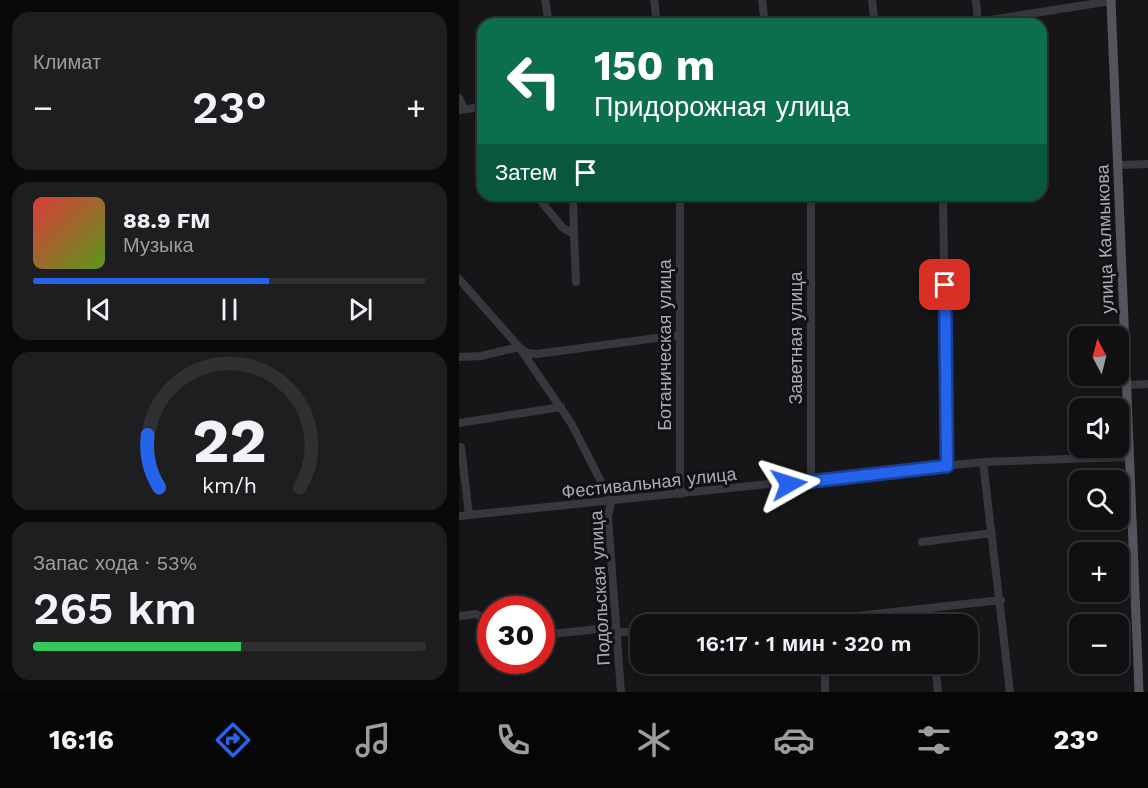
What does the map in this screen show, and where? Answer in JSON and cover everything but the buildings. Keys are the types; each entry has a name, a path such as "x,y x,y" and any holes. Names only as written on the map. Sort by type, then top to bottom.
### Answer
{"main road":[{"name":"улица Калмыкова","path":"1111,1 1125,326"},
{"name":"улица Калмыкова","path":"1129,457 1139,692"}],"street":[{"path":"545,0 548,18"},
{"path":"654,0 656,18"},
{"path":"762,0 764,18"},
{"path":"872,0 874,18"},
{"path":"975,0 977,18"},
{"path":"1058,0 1058,10"},
{"path":"1005,18 1111,1"},
{"path":"459,98 461,110 477,108"},
{"path":"1119,165 1148,164"},
{"path":"540,201 563,228 574,234"},
{"path":"573,201 576,282"},
{"name":"Ботаническая улица","path":"680,201 680,494"},
{"name":"Заветная улица","path":"811,201 811,482"},
{"path":"943,201 947,466"},
{"name":"Подольская улица","path":"459,279 519,347 561,407 611,501 608,516 621,692"},
{"path":"459,357 492,354 519,347 527,353 537,354 679,335"},
{"path":"1129,385 1148,384"},
{"path":"459,423 561,407"},
{"path":"461,447 469,515"},
{"name":"Фестивальная улица","path":"459,516 811,482 983,462 1100,458"},
{"path":"983,462 1010,692"},
{"path":"922,542 992,533"},
{"path":"885,614 1001,600"},
{"path":"930,608 930,614"},
{"path":"459,616 477,615"},
{"path":"555,633 599,629 630,632"},
{"path":"825,674 825,692"},
{"path":"936,674 938,692"}],"route":[{"path":"789,484 947,466 945,285"}]}
